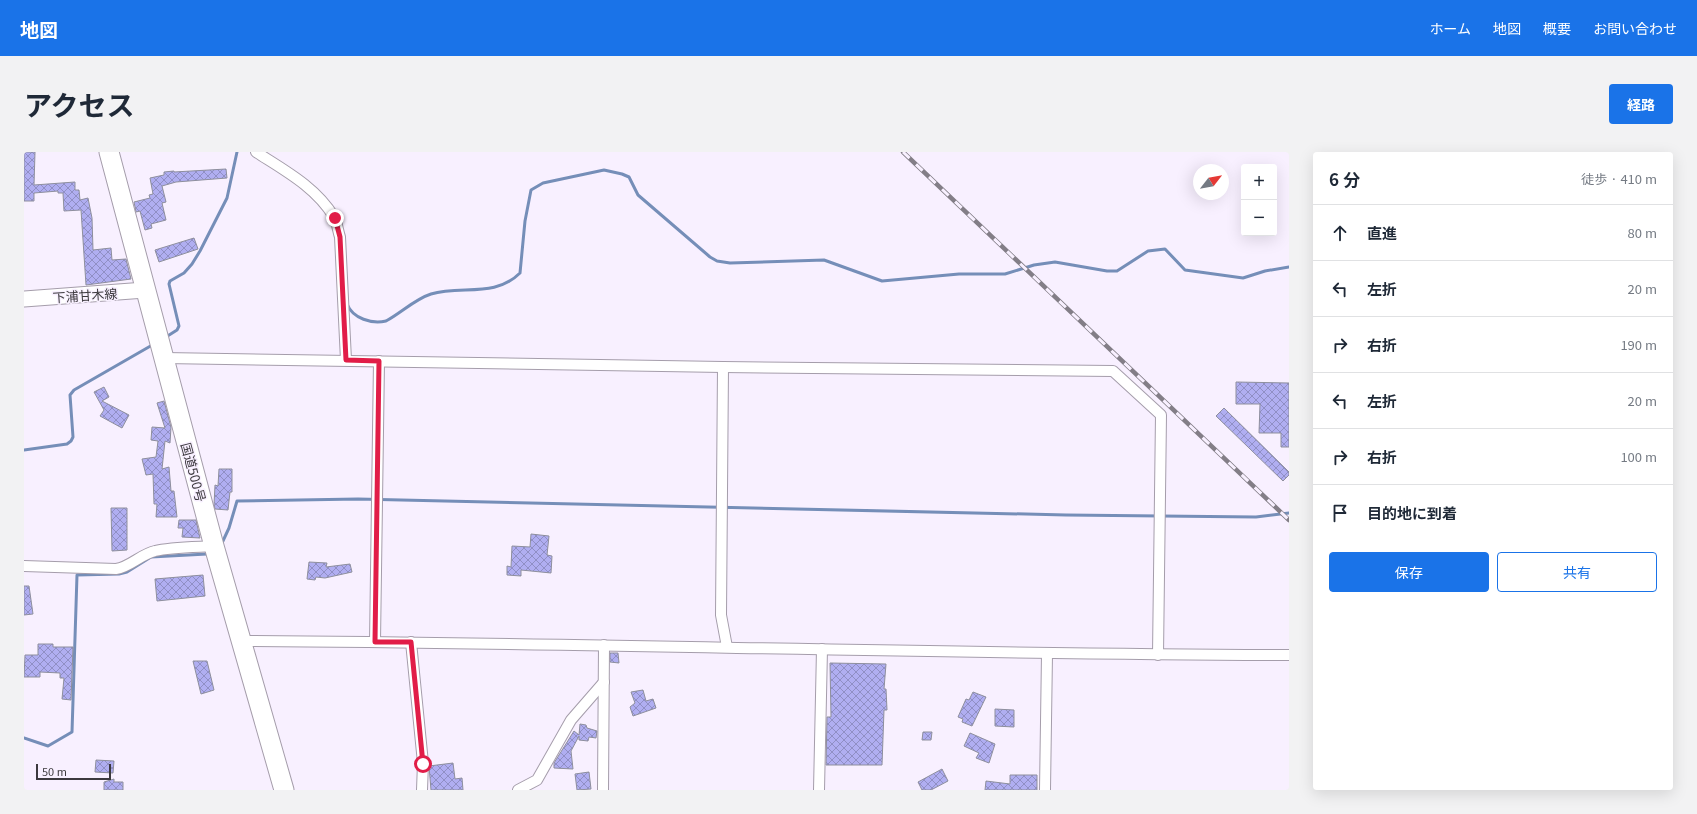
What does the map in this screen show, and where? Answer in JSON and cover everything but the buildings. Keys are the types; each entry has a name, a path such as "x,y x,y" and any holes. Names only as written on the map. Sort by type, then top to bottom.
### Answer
{"highway":[{"name":"国道500号","path":"109,152 240,641 284,790"}],"main road":[{"name":"下浦甘木線","path":"24,299 145,290"}],"street":[{"path":"256,152 302,183 323,201 335,218 340,237 346,360"},
{"path":"164,358 723,367 1113,370 1161,416 1158,655"},
{"path":"375,642 379,361"},
{"path":"723,367 721,615 727,647"},
{"path":"24,566 116,569 156,550 214,546"},
{"path":"240,641 604,645 1047,654 1289,655"},
{"path":"411,642 423,764 422,790"},
{"path":"603,790 604,645"},
{"path":"819,790 822,649"},
{"path":"1045,790 1047,654"},
{"path":"518,790 537,780 571,720 604,682"}],"waterway":[{"path":"166,337 177,330 179,326 169,284 170,281 184,273 200,251 227,198 237,152"},
{"path":"347,304 358,317 369,321 381,322 392,318 419,299 431,294 454,290 478,290 500,286 510,281 520,273 525,221 531,190 543,183 604,170 629,177 638,195 710,257 717,261 730,263 824,260 882,281 959,274 1005,274 1034,265 1055,262 1107,271 1117,271 1148,251 1165,249 1185,270 1243,278 1265,271 1289,267"},
{"path":"24,450 67,444 71,441 73,437 70,395 74,390 154,344"},
{"path":"222,543 229,528 237,501 358,499 1066,515 1256,517 1289,513"},
{"path":"24,738 48,746 72,732 77,575 119,574 127,572 151,557 207,554"}],"railway":[{"path":"903,152 1289,520"}],"route":[{"path":"335,218 340,237 346,360 379,361 375,642 411,642 423,764"}]}
